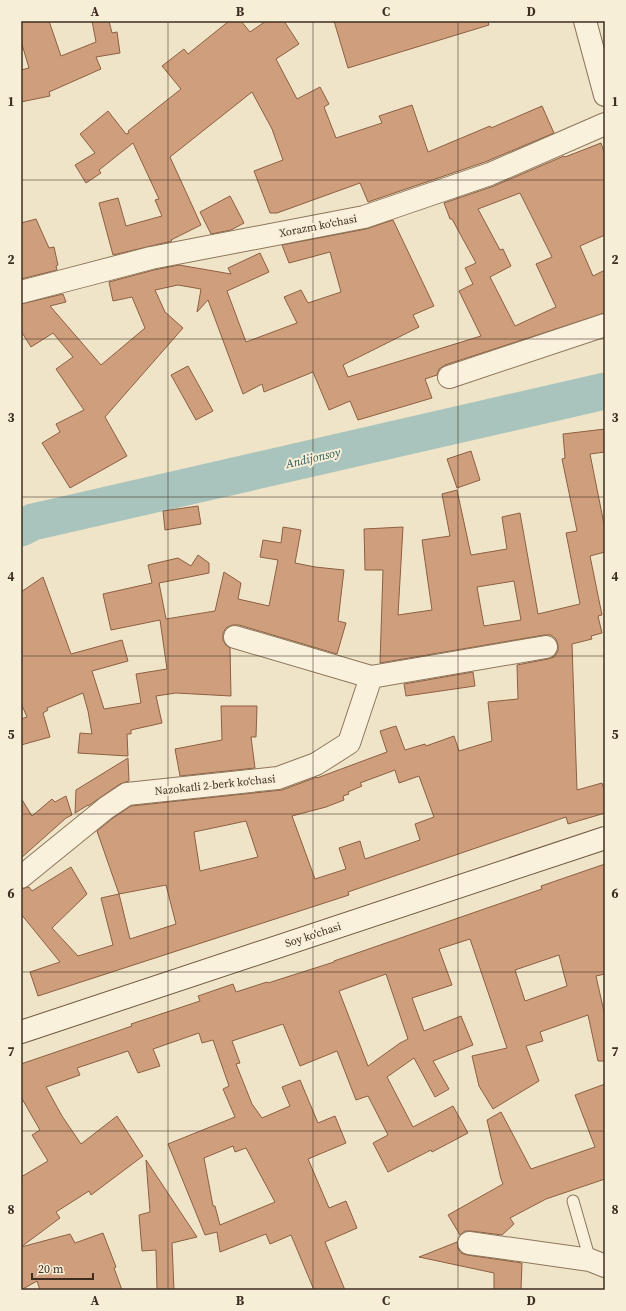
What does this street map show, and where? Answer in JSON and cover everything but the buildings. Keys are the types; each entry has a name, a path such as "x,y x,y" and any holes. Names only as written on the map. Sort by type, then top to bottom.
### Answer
{"street":[{"path":"585,21 605,95"},
{"name":"Xorazm koʻchasi","path":"21,292 151,258 364,217 490,174 605,124"},
{"path":"449,376 605,325"},
{"path":"235,637 370,677 546,647"},
{"name":"Nazokatli 2-berk koʻchasi","path":"21,877 106,808 127,794 278,778 316,764 349,743 370,677"},
{"name":"Soy ko'chasi","path":"21,1032 605,838"},
{"path":"469,1243 598,1263"}],"lane":[{"path":"573,1200 598,1263"}],"waterway":[{"name":"Andijonsoy","path":"21,528 33,522 605,391"}]}
